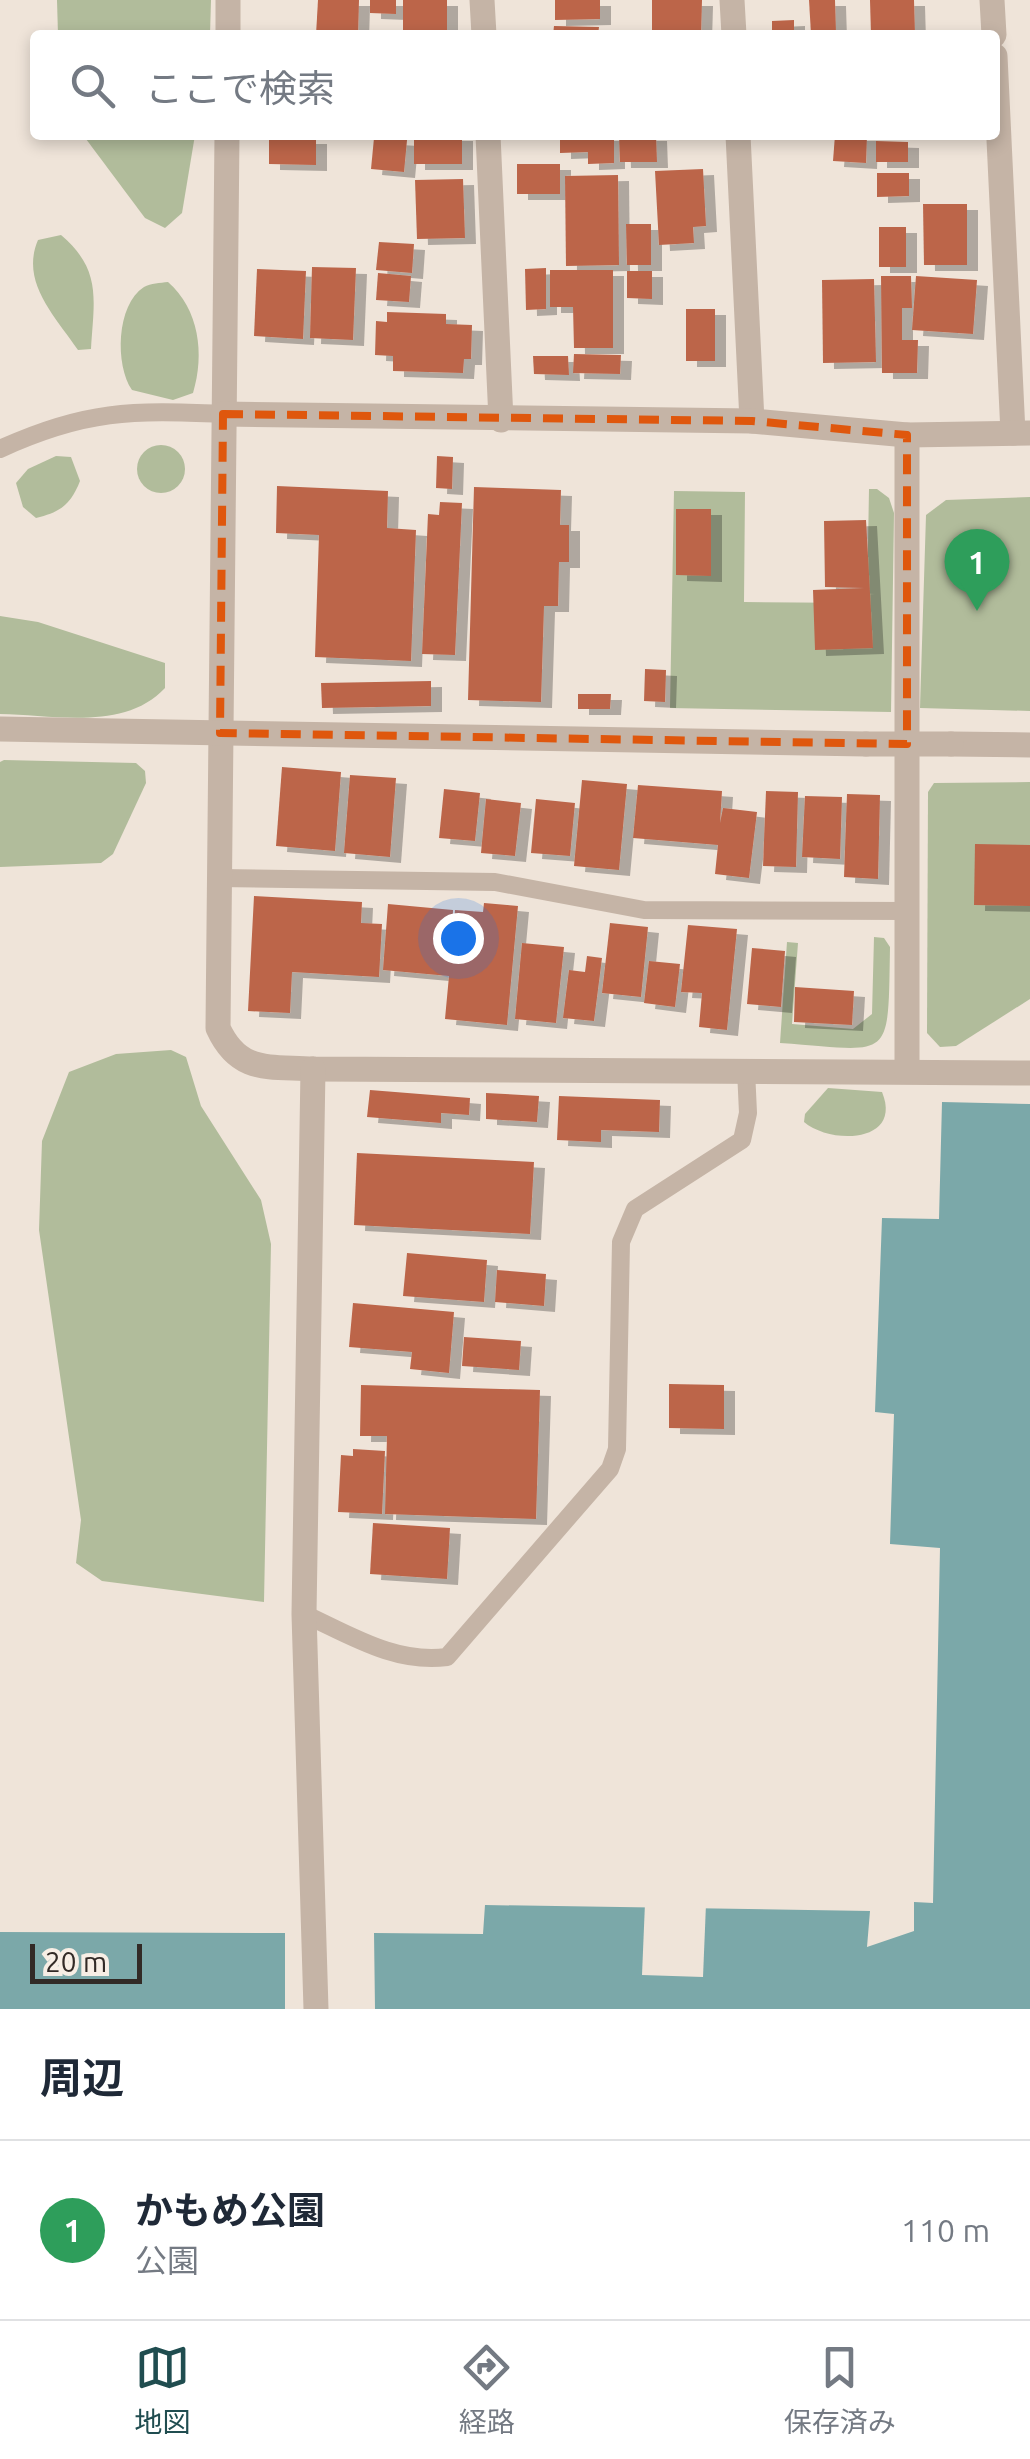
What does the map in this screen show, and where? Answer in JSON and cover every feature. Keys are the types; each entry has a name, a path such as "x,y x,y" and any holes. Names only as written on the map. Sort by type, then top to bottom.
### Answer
{"street":[{"path":"228,0 228,30"},
{"path":"482,0 484,30"},
{"path":"732,0 734,30"},
{"path":"992,0 994,30"},
{"path":"223,414 752,421 907,435 1022,433 1000,126"},
{"path":"226,140 218,1028 228,1049 249,1064 314,1069 1030,1073"},
{"path":"488,140 501,420"},
{"path":"738,140 752,421"},
{"path":"907,435 907,1071"},
{"path":"0,729 1030,745"},
{"path":"314,1069 304,1614 316,2009"}],"lane":[{"path":"0,449 47,428 129,410 223,414"},
{"path":"218,878 495,882 644,910 907,911"},
{"path":"304,1614 390,1652 421,1660 447,1657 610,1468 618,1449 621,1242 635,1209 742,1140 748,1113 746,1070"}],"highlighted area":[{"path":"223,414 752,421 907,435 907,744 220,733"}],"green space":[{"path":"57,0 211,0 210,30 58,30"},
{"path":"87,140 194,140 182,213 165,228 145,218"},
{"path":"61,235 89,273 94,300 91,349 78,350 50,311 33,270 38,240"},
{"path":"168,282 187,305 199,348 193,393 173,400 132,390 121,351 123,321 135,296 147,286"},
{"path":"161,445 178,452 185,469 178,486 161,493 144,486 137,469 144,452"},
{"path":"56,456 71,457 80,481 64,506 36,518 23,507 16,483 28,469"},
{"path":"869,489 877,489 889,498 894,513 891,712 670,708 674,491 745,492 744,602 867,603"},
{"path":"1030,497 1030,711 920,708 926,515 946,500"},
{"path":"0,616 38,622 165,663 165,688 149,702 110,715 66,718 0,714"},
{"path":"0,762 136,763 145,771 146,783 113,854 101,863 0,867"},
{"path":"1030,782 1030,999 956,1046 940,1047 927,1033 928,792 934,783"},
{"path":"874,937 884,938 890,947 888,1012 877,1042 845,1048 780,1043 787,942 798,943 792,1024 853,1029 872,1014"},
{"path":"171,1050 186,1057 201,1106 261,1200 271,1244 264,1602 102,1581 76,1563 81,1520 39,1230 42,1141 69,1072 116,1054"},
{"path":"828,1088 882,1092 886,1109 882,1121 874,1130 846,1136 804,1122 805,1114"}],"water":[{"path":"942,1102 1030,1104 1030,2009 375,2009 374,1933 483,1934 485,1905 870,1911 867,1947 914,1931 914,1902 933,1903 940,1548 890,1544 894,1414 875,1412 882,1218 939,1219"},
{"path":"0,1932 285,1933 285,2009 0,2009"}],"pier":[{"path":"645,1903 706,1904 703,1977 642,1975"}],"building":[{"path":"318,0 359,0 358,30 316,30"},
{"path":"370,0 396,0 396,14 370,13"},
{"path":"403,0 447,0 447,30 403,30"},
{"path":"555,0 600,0 600,19 555,20"},
{"path":"652,0 702,0 701,30 652,30"},
{"path":"809,0 835,0 836,30 811,30"},
{"path":"870,0 914,0 915,30 871,30"},
{"path":"794,20 794,30 772,30 772,21"},
{"path":"554,26 599,27 599,30 554,30"},
{"path":"269,140 316,140 316,165 269,164"},
{"path":"374,140 407,140 404,172 371,169"},
{"path":"414,140 462,140 462,164 414,164"},
{"path":"560,140 614,140 614,163 588,164 588,152 560,153"},
{"path":"619,140 656,140 657,162 620,162"},
{"path":"835,140 867,140 866,163 833,161"},
{"path":"876,141 908,142 908,162 876,162"},
{"path":"517,164 560,164 560,194 517,194"},
{"path":"703,169 706,226 693,227 694,243 659,245 655,171"},
{"path":"877,173 909,173 909,196 877,197"},
{"path":"618,175 619,265 566,266 565,176"},
{"path":"463,179 465,238 417,239 415,180"},
{"path":"923,204 967,204 967,265 924,265"},
{"path":"626,224 651,224 651,265 627,265"},
{"path":"879,227 906,227 906,267 879,267"},
{"path":"379,242 414,244 412,273 376,270"},
{"path":"312,267 356,268 353,340 310,338"},
{"path":"546,268 546,309 526,310 525,269"},
{"path":"257,269 306,271 303,339 254,336"},
{"path":"550,270 613,270 613,348 574,348 573,307 550,307"},
{"path":"627,271 652,271 652,299 627,298"},
{"path":"378,273 411,276 409,302 376,300"},
{"path":"881,276 911,276 912,308 902,308 902,340 918,340 917,373 882,373"},
{"path":"916,276 977,280 973,334 912,330"},
{"path":"874,279 876,362 823,363 822,280"},
{"path":"686,309 715,309 715,361 686,361"},
{"path":"387,312 446,314 446,324 472,325 471,359 464,359 463,373 393,371 393,356 375,355 376,321 387,322"},
{"path":"574,354 621,355 620,374 573,373"},
{"path":"533,356 568,356 569,375 534,374"},
{"path":"437,456 453,457 452,489 436,488"},
{"path":"277,486 388,491 387,528 416,530 411,661 315,657 319,535 276,533"},
{"path":"474,487 561,490 560,525 569,525 569,562 559,562 558,606 544,606 541,702 468,700"},
{"path":"440,502 462,503 455,655 422,654 428,514 439,515"},
{"path":"676,509 711,509 711,576 676,575"},
{"path":"866,520 873,648 815,650 813,590 864,588 825,587 824,521"},
{"path":"645,669 666,670 665,702 644,701"},
{"path":"431,681 431,706 322,708 321,683"},
{"path":"578,694 611,694 610,709 578,709"},
{"path":"282,767 341,772 335,851 276,846"},
{"path":"350,775 396,778 390,857 344,853"},
{"path":"582,780 627,784 619,870 574,866"},
{"path":"638,785 722,791 720,823 723,808 757,812 749,878 715,874 718,845 633,838"},
{"path":"444,789 480,793 475,841 439,838"},
{"path":"766,791 798,792 796,867 763,866"},
{"path":"847,794 880,795 878,879 844,877"},
{"path":"805,796 842,797 840,859 802,857"},
{"path":"486,799 521,803 515,856 481,853"},
{"path":"536,799 575,803 570,856 531,853"},
{"path":"975,844 1030,845 1030,906 974,905"},
{"path":"254,896 362,902 361,923 382,924 379,977 292,972 290,1013 248,1011"},
{"path":"484,903 518,906 507,1025 445,1019 449,976 383,970 388,904 453,910 452,945 455,910 483,912"},
{"path":"610,923 648,927 641,997 602,993"},
{"path":"688,925 737,929 727,1030 699,1027 702,993 681,992"},
{"path":"522,943 564,947 556,1023 515,1019"},
{"path":"752,948 785,951 781,1007 747,1004"},
{"path":"587,956 602,958 594,1021 563,1018 569,970 585,972"},
{"path":"649,961 680,964 675,1007 644,1003"},
{"path":"795,987 854,991 852,1025 794,1022"},
{"path":"370,1090 470,1098 469,1115 441,1113 441,1123 367,1117"},
{"path":"486,1093 539,1096 537,1122 486,1119"},
{"path":"559,1096 660,1100 659,1132 601,1130 601,1142 557,1140"},
{"path":"357,1153 534,1162 530,1234 354,1225"},
{"path":"407,1253 487,1260 484,1302 403,1296"},
{"path":"497,1270 546,1274 544,1306 495,1302"},
{"path":"353,1303 454,1312 449,1373 410,1369 412,1352 349,1347"},
{"path":"464,1337 521,1341 519,1370 462,1366"},
{"path":"669,1384 724,1385 724,1429 669,1428"},
{"path":"361,1385 540,1390 536,1519 385,1514 387,1436 360,1436"},
{"path":"353,1449 385,1451 382,1514 338,1512 341,1455 353,1456"},
{"path":"373,1523 450,1528 447,1579 370,1574"}],"place":[{"name":"かもめ公園","path":"977,611"}]}
